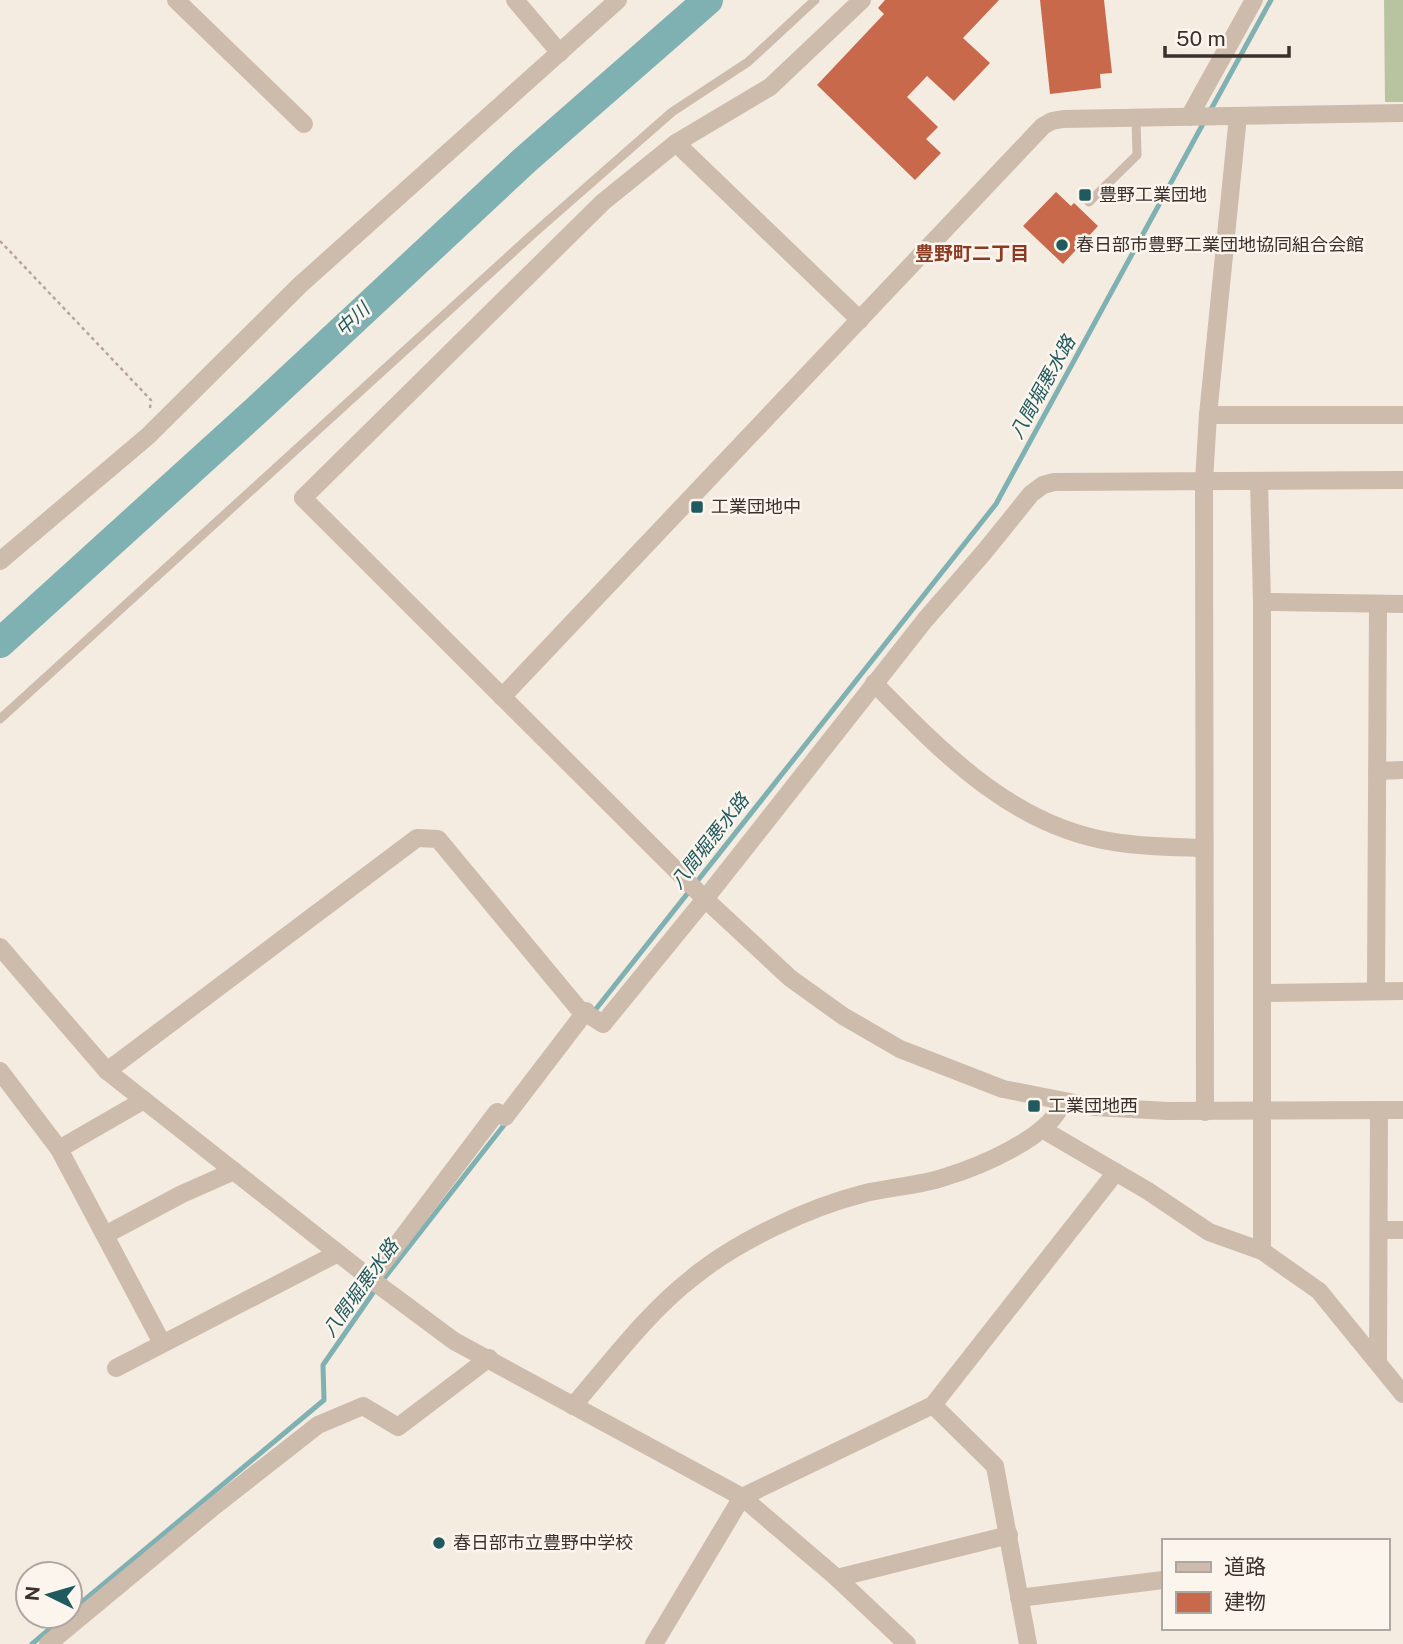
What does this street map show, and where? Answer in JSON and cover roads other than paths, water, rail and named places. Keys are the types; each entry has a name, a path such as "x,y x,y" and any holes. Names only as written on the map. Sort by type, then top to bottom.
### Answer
{"street":[{"path":"176,0 304,124"},
{"path":"515,0 560,53"},
{"path":"0,561 148,436 300,285 618,0"},
{"path":"862,0 770,87 676,143 603,202 303,498 702,897 790,978 843,1016 900,1049 1003,1089 1062,1102 1128,1110 1205,1112 1403,1110"},
{"path":"1192,117 1254,0"},
{"path":"502,697 1043,126 1063,119 1403,113"},
{"path":"1205,1112 1204,481 1208,415 1238,116"},
{"path":"676,143 860,320"},
{"path":"1208,415 1403,415"},
{"path":"107,1071 417,838 438,839 578,1007 603,1024 874,683 1031,494 1043,485 1054,482 1403,480"},
{"path":"1259,481 1262,602 1262,1251"},
{"path":"1262,602 1403,604"},
{"path":"1376,990 1378,604"},
{"path":"874,683 947,756 1012,804 1058,826 1112,842 1153,847 1204,848"},
{"path":"1377,771 1403,771"},
{"path":"0,947 107,1071 378,1285 454,1340 742,1497 837,1578 907,1644"},
{"path":"1262,993 1403,991"},
{"path":"378,1285 497,1112 505,1117 591,1015"},
{"path":"0,1072 59,1149 162,1343"},
{"path":"59,1149 144,1100"},
{"path":"573,1406 642,1326 691,1278 746,1241 861,1194 944,1178 999,1156 1042,1129 1060,1110 1062,1102"},
{"path":"1378,1362 1379,1110"},
{"path":"1042,1129 1116,1172 1209,1232 1262,1251 1319,1291 1403,1394"},
{"path":"105,1235 182,1194 234,1171"},
{"path":"654,1644 742,1497 933,1405 1116,1172"},
{"path":"1379,1230 1403,1230"},
{"path":"116,1368 338,1253"},
{"path":"48,1644 212,1508 318,1425 363,1405 398,1427 489,1358"},
{"path":"933,1405 995,1466 1028,1644"},
{"path":"837,1578 1009,1535"},
{"path":"1019,1598 1162,1580"}],"lane":[{"path":"0,719 534,233 672,112 748,62 815,0"},
{"path":"1089,202 1137,155 1136,118"}],"waterway":[{"name":"中川","path":"0,643 259,408 525,160 708,0"},
{"name":"八間堀悪水路","path":"1209,113 1271,0"},
{"name":"八間堀悪水路","path":"592,1014 996,504 1204,122"},
{"name":"八間堀悪水路","path":"84,1600 324,1400 323,1365 375,1290 508,1120"},
{"name":"八間堀悪水路","path":"32,1644 48,1630"}],"place":[{"name":"豊野工業団地","path":"1085,195"},
{"name":"春日部市豊野工業団地協同組合会館","path":"1062,245"},
{"name":"工業団地中","path":"697,507"},
{"name":"工業団地西","path":"1034,1106"},
{"name":"春日部市立豊野中学校","path":"439,1543"}],"district":[{"name":"豊野町二丁目","path":"972,253"}]}
